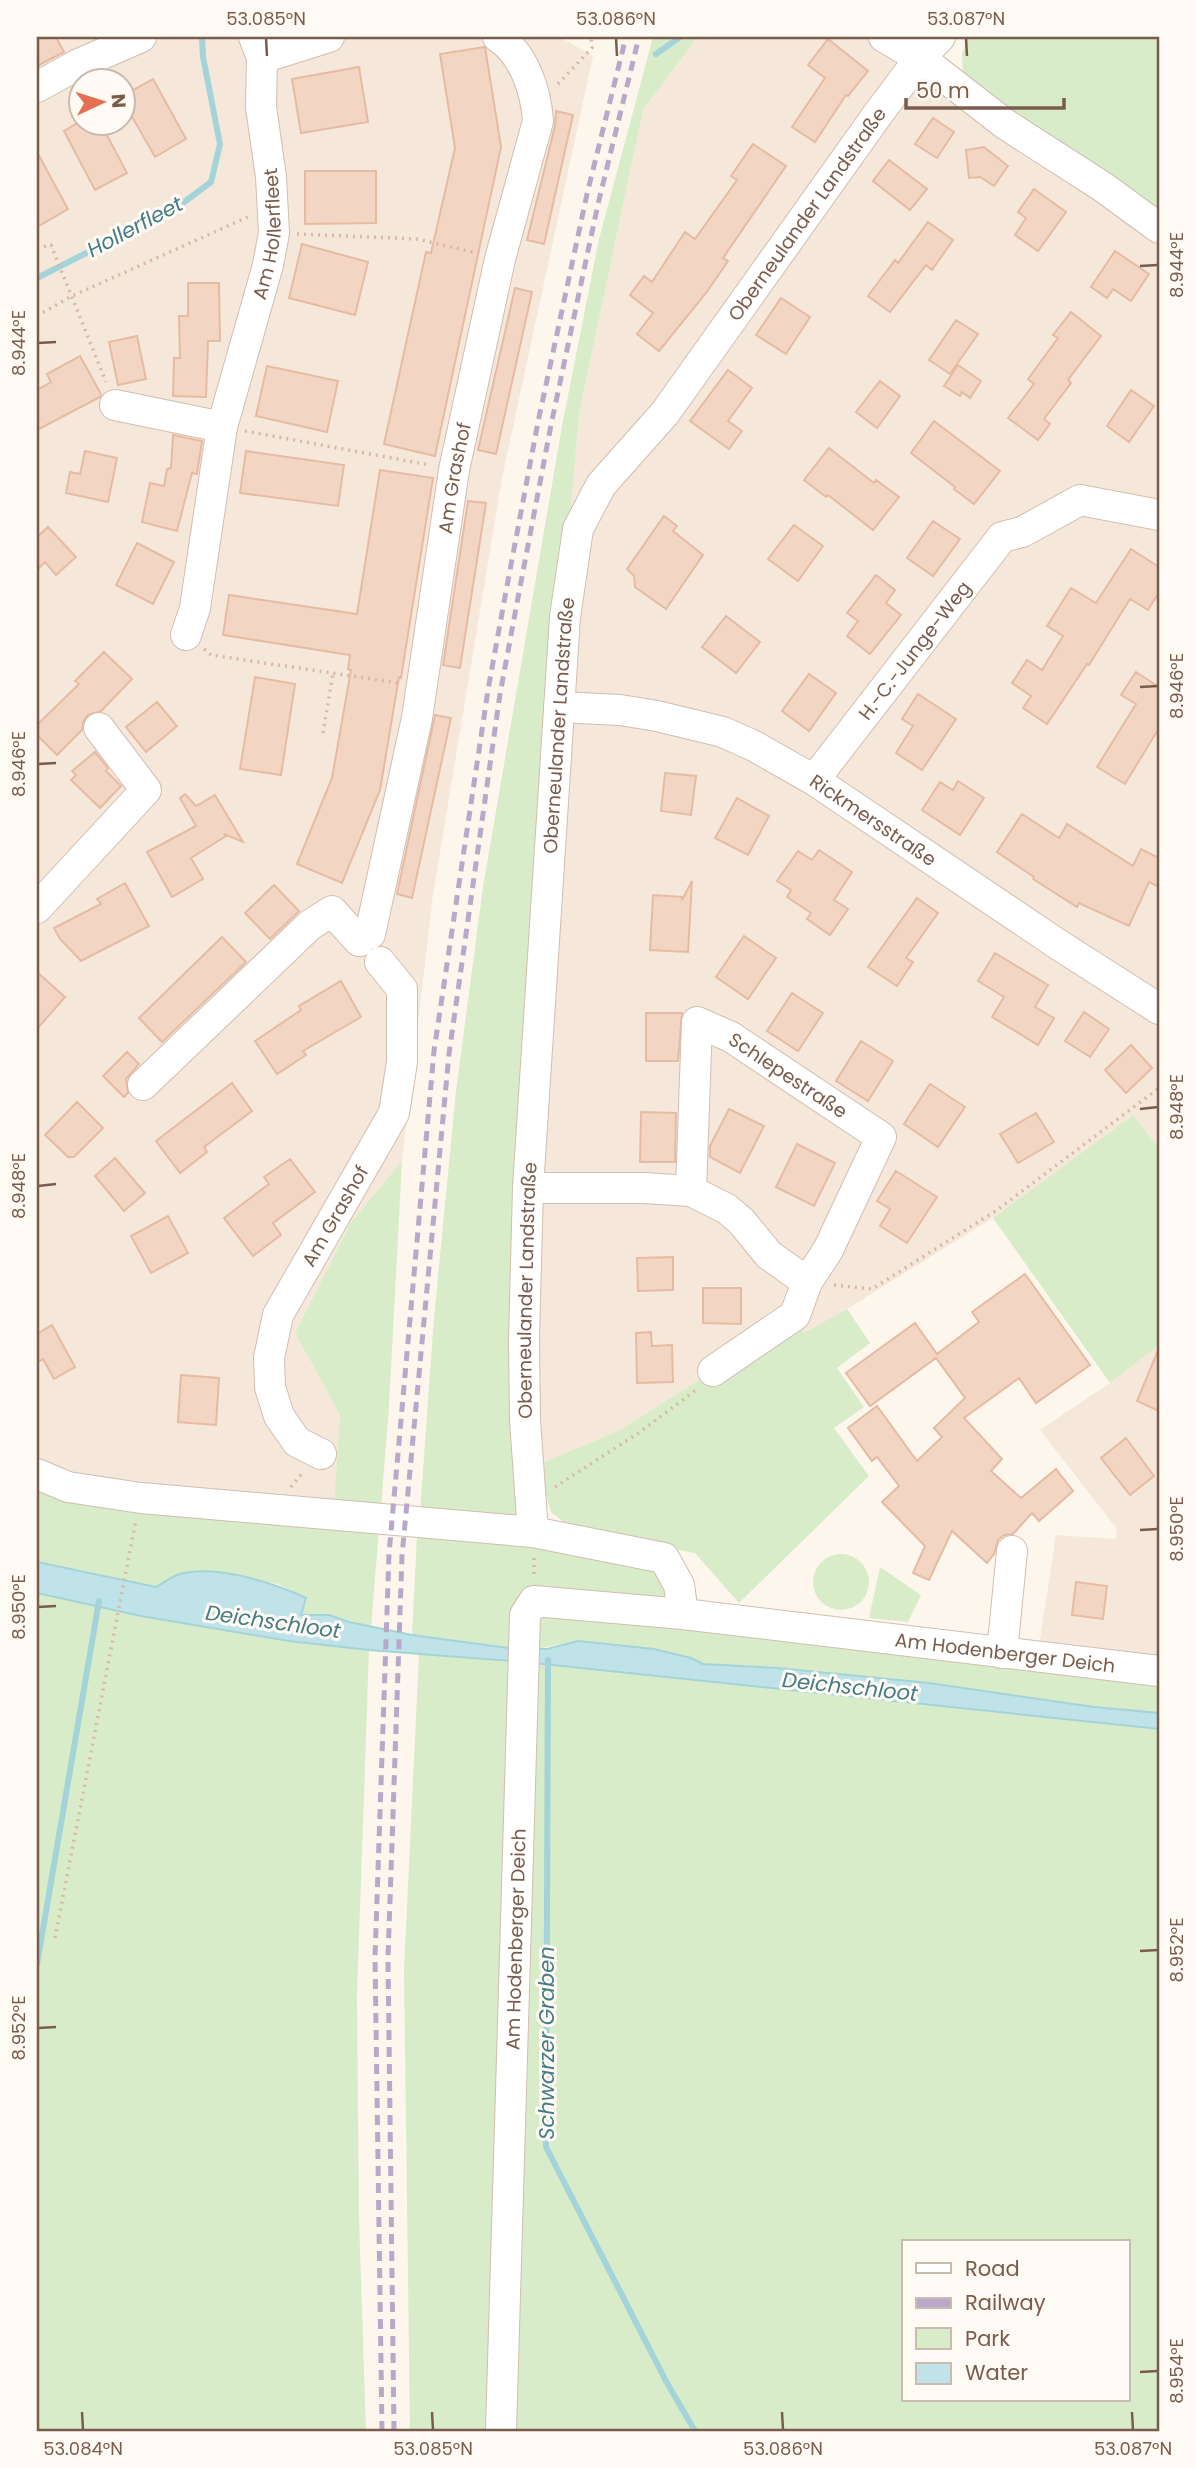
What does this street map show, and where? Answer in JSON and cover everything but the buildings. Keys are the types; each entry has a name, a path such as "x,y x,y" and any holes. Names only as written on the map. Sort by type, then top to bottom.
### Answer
{"street":[{"path":"37,87 79,64 141,37"},
{"path":"258,47 329,37"},
{"name":"Am Grashof","path":"365,937 422,687 454,470 500,259 538,121 537,105 528,76 510,45 498,37"},
{"path":"884,37 930,48 1005,124 1103,187 1159,228"},
{"name":"Am Hollerfleet","path":"186,635 195,608 222,427 268,265 274,219 261,107 258,47"},
{"name":"Oberneulander Landstraße","path":"533,1532 525,1420 528,1188 565,617 578,529 601,485 665,413 878,114 930,48"},
{"path":"115,405 222,427"},
{"name":"H.-C.-Junge-Weg","path":"814,780 1002,537 1022,532 1080,499 1159,515"},
{"name":"Rickmersstraße","path":"559,707 645,714 723,732 754,746 814,780 1159,1009"},
{"path":"37,908 146,790 99,728"},
{"name":"Am Grashof","path":"143,1085 310,925 332,911 365,937"},
{"name":"Am Grashof","path":"321,1454 297,1442 279,1416 270,1387 269,1358 278,1315 394,1113 402,1062 402,989 380,962 385,957 386,943 377,934 365,937"},
{"name":"Schlepestraße","path":"691,1191 697,1022 731,1037 881,1137 828,1250 807,1282 795,1315 713,1371"},
{"path":"528,1188 644,1188 691,1191 727,1209 742,1222 769,1255 807,1282"},
{"path":"37,1475 68,1487 141,1498 533,1532 664,1558 679,1585 683,1614"},
{"path":"1002,1653 1012,1551"},
{"name":"Am Hodenberger Deich","path":"501,2431 525,1615 534,1601 683,1614 1159,1671"}],"path":[{"path":"537,105 592,48 592,37"},
{"path":"37,316 72,296 274,219 417,239 500,259"},
{"path":"37,248 51,245 115,405"},
{"path":"222,427 454,470"},
{"path":"186,635 212,655 422,687"},
{"path":"323,733 333,673"},
{"path":"807,1282 872,1289 997,1210 1159,1088"},
{"path":"531,1501 640,1432 711,1379 713,1371"},
{"path":"275,1508 302,1473 321,1454"},
{"path":"55,1938 141,1498"},
{"path":"533,1532 534,1601"}],"shaded area":[{"path":"37,37 560,37 593,56 502,478 433,895 402,1161 351,1222 295,1333 340,1415 334,1503 82,1479 37,1468"},
{"path":"698,37 864,37 892,53 954,66 1159,211 1159,1148 1133,1115 993,1218 847,1309 804,1334 793,1320 620,1430 537,1465 521,1190 554,707 579,414 643,110"},
{"path":"1159,1345 1159,1658 1039,1646 1056,1535 1116,1539 1117,1529 1040,1430 1110,1383"}],"green space":[{"path":"653,37 698,37 643,110 579,414 554,707 524,1510 514,1523 420,1512 434,1318 456,1091 483,887 562,426 599,239"},
{"path":"968,37 1159,37 1159,211 1088,165 963,76 962,54"},
{"path":"1133,1115 1159,1148 1159,1345 1110,1383 993,1218"},
{"path":"402,1161 381,1508 334,1503 340,1415 295,1333 351,1222"},
{"path":"847,1309 870,1343 837,1368 864,1407 834,1428 869,1476 739,1603 695,1553 574,1530 551,1512 537,1465 620,1430 793,1320 804,1333"},
{"path":"37,1488 379,1530 371,1627 329,1615 300,1615 306,1598 278,1584 204,1571 179,1574 156,1587 37,1562"},
{"path":"417,1536 640,1559 661,1571 666,1594 660,1603 522,1593 516,1649 412,1635"},
{"path":"835,1554 847,1554 857,1558 865,1566 869,1582 865,1598 857,1606 847,1610 835,1610 825,1606 817,1598 813,1588 813,1576 817,1566 825,1558"},
{"path":"880,1567 921,1595 908,1622 869,1618"},
{"path":"37,1593 141,1616 289,1641 369,1650 357,1994 359,2219 366,2431 37,2431"},
{"path":"554,1609 1159,1683 1159,1713 1094,1707 929,1683 777,1668 703,1664 691,1658 654,1649 578,1641 536,1649 539,1621"},
{"path":"419,1654 517,1663 489,2431 410,2431 404,1970"},
{"path":"534,1663 1159,1729 1159,2431 511,2431"}],"water":[{"name":"Deichschloot","path":"37,1562 156,1587 177,1575 210,1571 227,1573 306,1598 301,1615 329,1615 349,1622 412,1635 516,1649 547,1649 578,1641 654,1649 691,1658 703,1664 777,1668 929,1683 1094,1707 1159,1713 1159,1729 534,1663 289,1641 141,1616 37,1593"}],"waterway":[{"name":"Hollerfleet","path":"37,278 179,206 211,182 220,144 203,57 202,37"},
{"name":"Hollerfleet","path":"656,54 680,37"},
{"path":"37,1964 99,1601"},
{"name":"Schwarzer Graben","path":"548,1660 546,2147 667,2383 695,2431"}],"railway":[{"path":"382,2431 375,1957 389,1554 434,1051 488,690 538,422 587,194 626,37"},
{"path":"394,2431 388,1958 402,1556 449,1054 500,694 517,603 598,204 639,37"}]}
